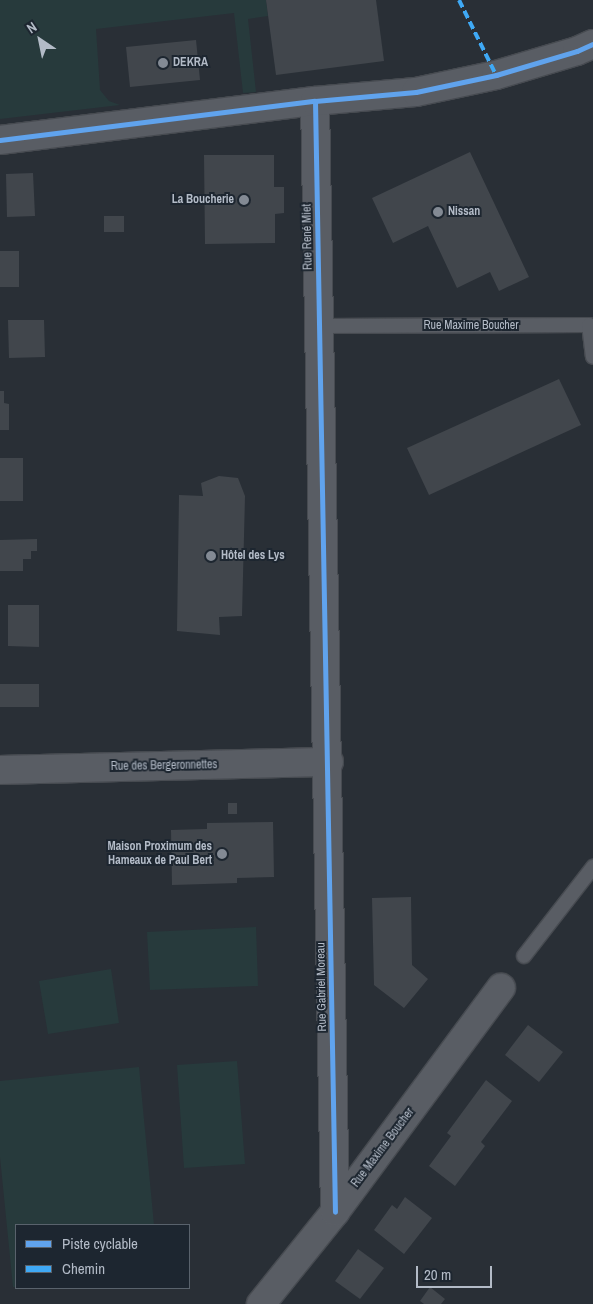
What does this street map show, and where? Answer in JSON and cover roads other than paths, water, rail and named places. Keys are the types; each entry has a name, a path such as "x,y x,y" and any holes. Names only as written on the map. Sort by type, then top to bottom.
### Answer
{"street":[{"path":"0,140 315,101 416,92 496,75 577,51 593,44"},
{"name":"Rue René Miet","path":"315,101 329,762"},
{"name":"Rue des Bergeronnettes","path":"0,770 329,762"},
{"name":"Rue Gabriel Moreau","path":"329,762 335,1212"},
{"name":"Rue Maxime Boucher","path":"261,1304 335,1212 501,988"}],"lane":[{"name":"Rue Maxime Boucher","path":"321,326 589,325 593,357"},
{"path":"524,956 593,867"}],"place":[{"name":"DEKRA","path":"163,63"},
{"name":"La Boucherie","path":"244,200"},
{"name":"Nissan","path":"438,212"},
{"name":"Hôtel des Lys","path":"211,556"},
{"name":"Maison Proximum des Hameaux de Paul Bert","path":"222,854"}]}
